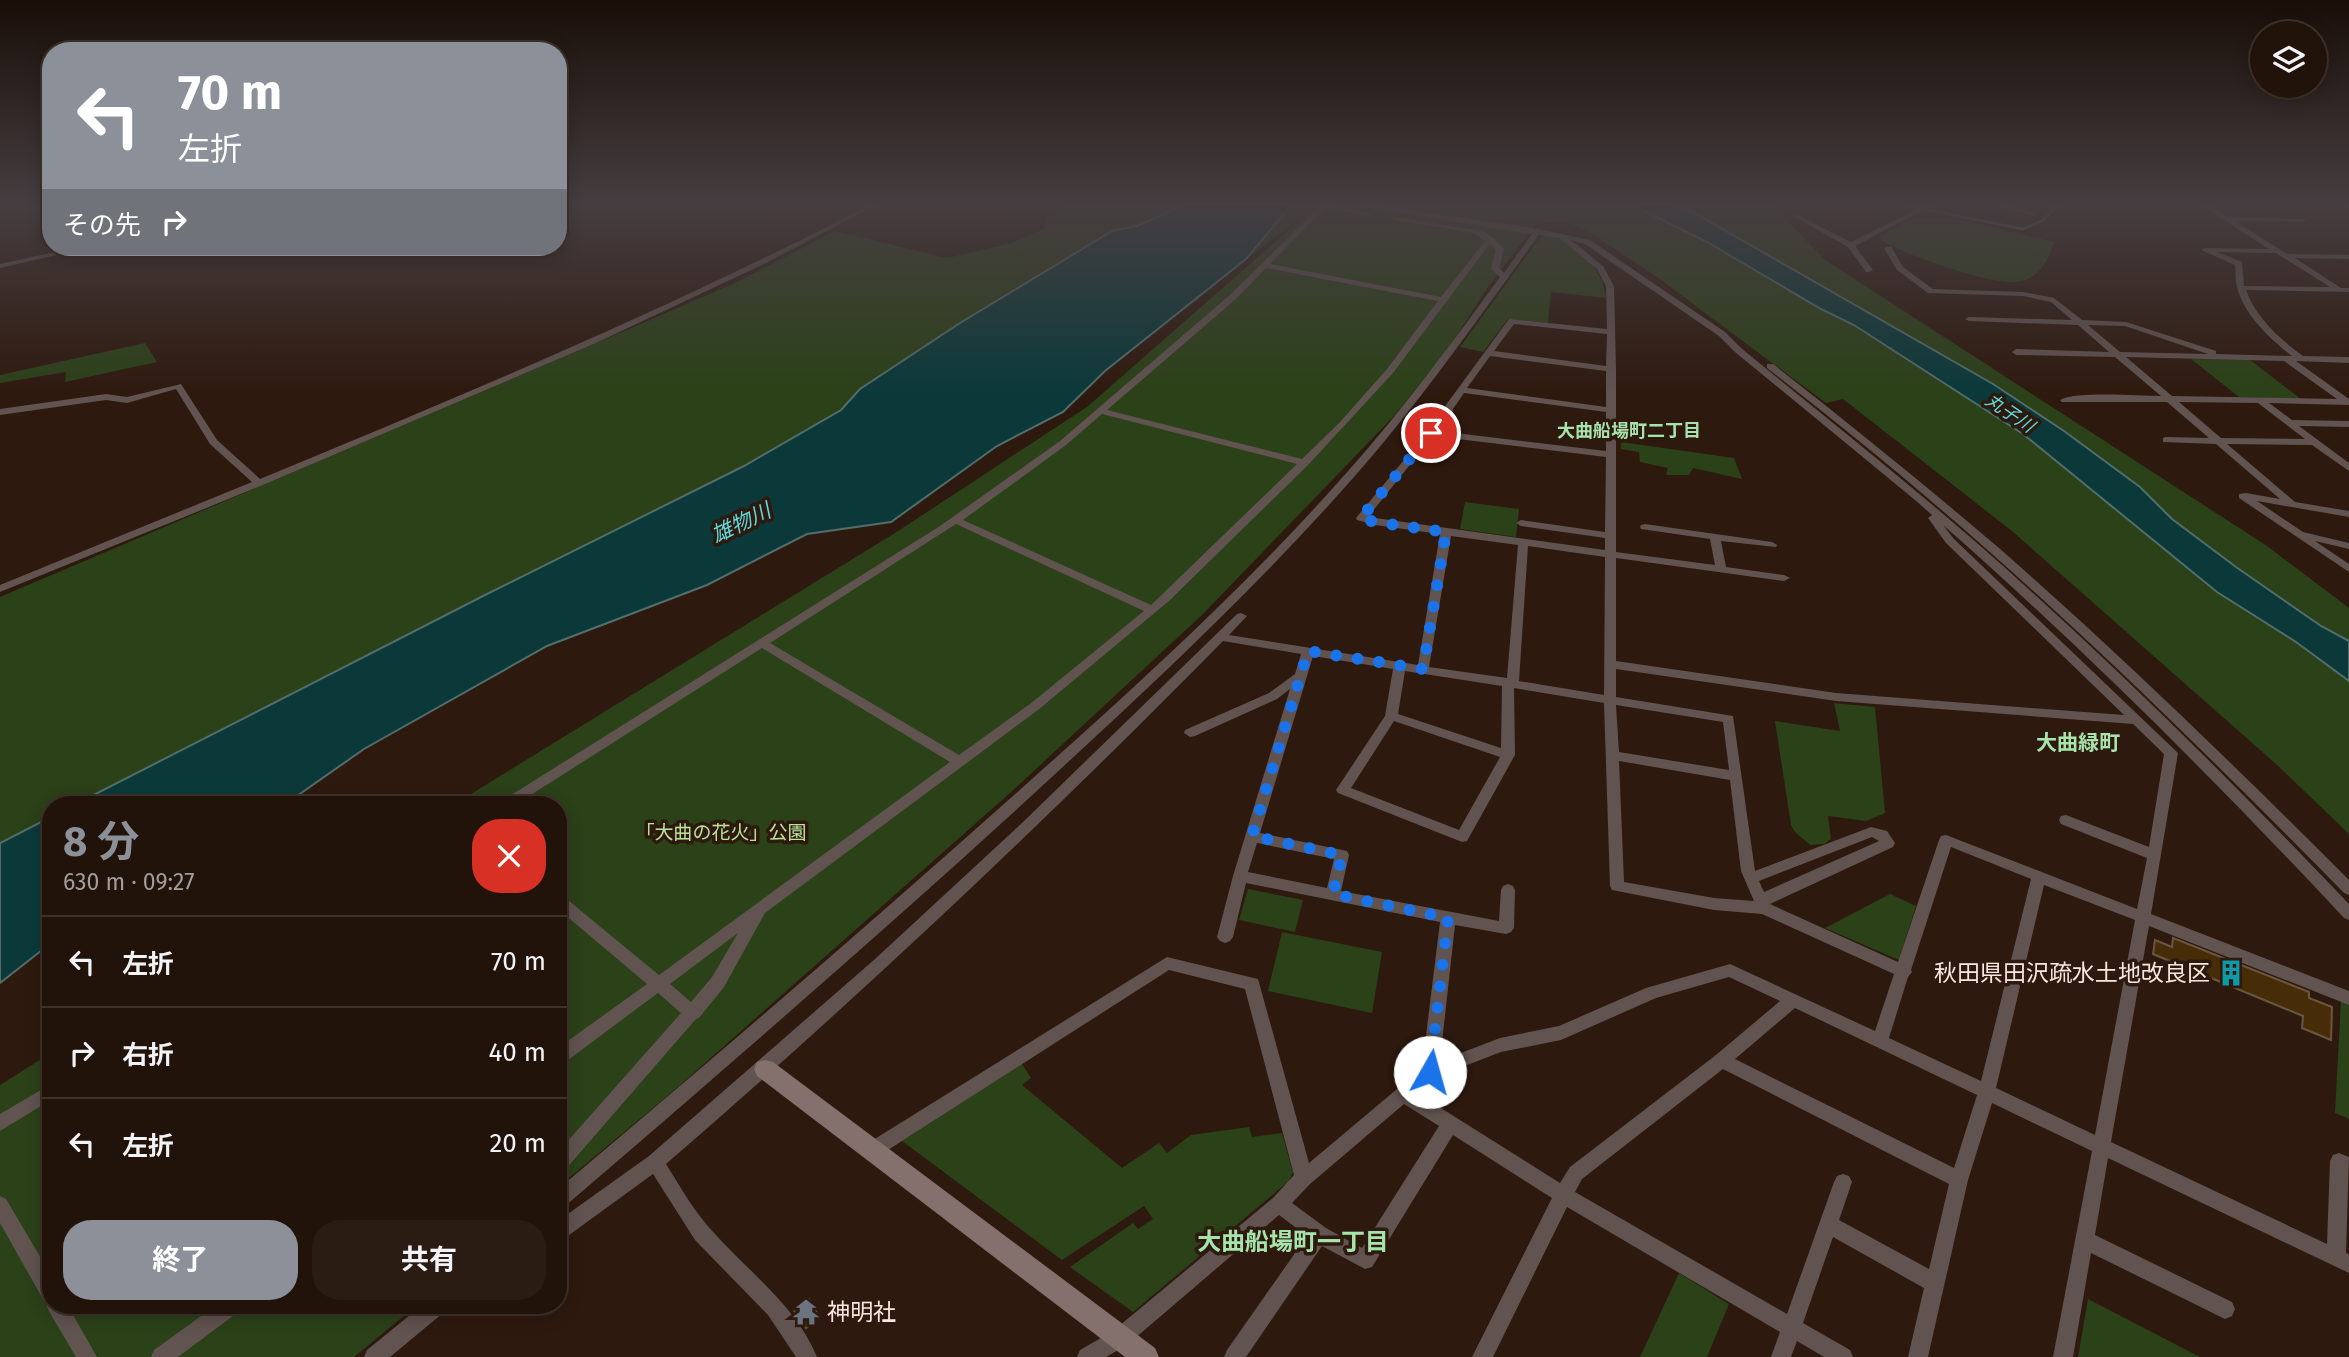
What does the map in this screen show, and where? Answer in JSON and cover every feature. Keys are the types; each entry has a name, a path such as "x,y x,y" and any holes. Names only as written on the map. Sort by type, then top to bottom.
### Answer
{"street":[{"path":"0,589 259,483 677,304 753,267"},
{"path":"519,796 955,520 1063,443 1205,322 1263,267"},
{"path":"1277,267 1445,300"},
{"path":"567,1052 1034,706 1152,610 1305,463 1390,371 1468,267"},
{"path":"1496,267 1495,270 1504,276"},
{"path":"567,1193 924,885 1142,686 1341,486 1436,372 1509,267"},
{"path":"1596,267 1605,275 1610,286 1610,699 1617,886 1714,904 1763,904 1904,972"},
{"path":"1623,267 1728,340 1919,498 2038,605 2191,750 2349,914"},
{"path":"1900,267 1931,290 2023,294 2054,300 2292,504"},
{"path":"2239,267 2241,288 2271,336 2301,359"},
{"path":"2305,267 2341,290 2349,300"},
{"path":"2241,288 2341,290"},
{"path":"1969,319 2126,324 2226,357"},
{"path":"1443,434 1448,409 1512,321 1611,332"},
{"path":"1728,340 1746,348 1864,438 1972,528 2155,695 2349,889"},
{"path":"2016,352 2349,360"},
{"path":"1488,354 1612,369"},
{"path":"2286,358 2348,402"},
{"path":"0,412 106,397 127,400 178,386 213,442 259,483"},
{"path":"1461,390 1611,410"},
{"path":"2065,400 2348,402"},
{"path":"2259,400 2349,468"},
{"path":"1101,411 1305,463"},
{"path":"2291,423 2349,424"},
{"path":"1611,455 1431,433 1361,518 1784,578"},
{"path":"2165,440 2315,442"},
{"path":"2349,514 2243,496 2349,569"},
{"path":"1919,498 1950,541 2168,751 2171,763 2063,1357"},
{"path":"955,520 1152,610"},
{"path":"1521,523 1612,536"},
{"path":"1645,527 1772,545"},
{"path":"1423,669 1446,532"},
{"path":"2298,533 2349,546"},
{"path":"1716,537 1721,569"},
{"path":"1401,665 1391,716 1343,790 1462,837 1508,755 1510,683 1523,542"},
{"path":"567,1226 655,1162 765,1069 1047,807 1241,615"},
{"path":"1221,637 1729,719 1751,878 1763,904"},
{"path":"761,643 959,761"},
{"path":"1225,937 1240,876 1308,651"},
{"path":"1611,664 1836,697 2136,720"},
{"path":"1190,733 1273,696 1298,677"},
{"path":"1391,716 1508,755"},
{"path":"2168,751 2191,750"},
{"path":"1612,755 1736,776"},
{"path":"2066,820 2155,855"},
{"path":"1751,878 1871,832 1882,835 1888,843 1763,904"},
{"path":"1252,836 1342,855 1333,894"},
{"path":"1879,1042 1946,839 2349,998"},
{"path":"1240,876 1506,928 1508,890"},
{"path":"1918,1357 1959,1180 1986,1094 2039,877"},
{"path":"567,1155 718,982 762,906"},
{"path":"567,908 693,1013"},
{"path":"1430,1072 1448,918"},
{"path":"871,1151 1167,963 1252,984 1304,1178"},
{"path":"1087,1357 1120,1338 1430,1072 1500,1045 1561,1033 1652,993 1730,970 2342,1261 2339,1161 2349,1166"},
{"path":"1482,1357 1576,1173 1722,1060 1793,1000"},
{"path":"1722,1060 1959,1180"},
{"path":"765,1069 1146,1357"},
{"path":"1402,1094 1563,1195 1843,1357"},
{"path":"0,1122 42,1096"},
{"path":"1279,1204 1319,1234 1365,1260 1448,1125"},
{"path":"655,1162 708,1241 770,1300 786,1320 807,1357"},
{"path":"1781,1357 1843,1182"},
{"path":"0,1205 42,1278"},
{"path":"1828,1224 1936,1283"},
{"path":"1234,1357 1319,1234"},
{"path":"2085,1240 2225,1308"},
{"path":"62,1314 87,1357"},
{"path":"161,1357 219,1314"},
{"path":"374,1357 426,1314"}],"green space":[{"path":"765,267 1052,267 960,323 860,389 842,410 744,466 92,796 42,796 42,822 0,843 0,597 737,282"},
{"name":"「大曲の花火」公園","path":"1246,267 1503,267 1446,352 1394,416 1203,614 1010,793 670,1094 567,1180 567,796 468,796 895,533 1087,407"},
{"path":"1518,267 1594,267 1600,277 1606,298 1551,292 1548,323 1508,319 1483,352 1460,347"},
{"name":"「大曲の花火」公園","path":"1642,267 1750,267 1854,325 2023,434 2217,592 2296,642 2349,681 2349,834 2276,764 2012,531 1843,399 1826,403"},
{"path":"1789,267 1836,267 2267,546 2349,608 2349,641 2321,626 2236,567 2172,519 2140,487 2064,431 1993,384"},
{"path":"1948,267 2042,267 2028,279 2021,281 1991,280"},
{"path":"145,343 157,362 65,382 66,372 0,383 0,375"},
{"path":"2191,359 2250,360 2301,399 2239,397"},
{"path":"1621,442 1734,458 1742,479 1693,468 1689,475 1666,475 1668,468 1640,462 1639,452 1621,449"},
{"path":"1465,502 1519,509 1516,537 1460,529"},
{"path":"1834,703 1875,707 1885,813 1866,821 1828,816 1831,839 1824,844 1810,845 1791,825 1775,721 1840,731"},
{"path":"1248,889 1303,900 1295,932 1239,920"},
{"path":"1890,894 1916,906 1899,960 1825,928"},
{"path":"1282,932 1382,952 1372,1013 1268,991"},
{"path":"2341,1000 2349,1003 2349,1119 2335,1113"},
{"path":"42,1059 42,1314 406,1314 354,1357 0,1357 0,1085"},
{"path":"1022,1064 1031,1078 1022,1085 1122,1168 1159,1143 1167,1153 1191,1135 1249,1127 1252,1137 1282,1133 1293,1172 1289,1181 1133,1312 1070,1267 1133,1223 1138,1229 1153,1219 1144,1206 1062,1260 902,1141"},
{"path":"1679,1273 1729,1304 1707,1357 1640,1357"},
{"path":"2088,1299 2200,1357 2078,1357"}],"water":[{"name":"雄物川","path":"1052,267 1236,267 1105,371 1063,412 997,446 891,522 807,534 707,585 547,646 364,749 297,796 92,796 744,466 841,410 860,389 960,323"},
{"name":"丸子川","path":"1750,267 1789,267 1993,384 2064,431 2140,487 2172,519 2236,567 2321,626 2349,641 2349,681 2296,642 2217,592 2023,434 1854,325"},
{"path":"42,822 42,950 0,983 0,843"}],"building":[{"name":"秋田県田沢疏水土地改良区","path":"2173,938 2309,992 2309,998 2332,1007 2331,1040 2302,1028 2303,1016 2153,954 2155,940 2172,947"},
{"name":"神明社","path":"809,1299 818,1315 814,1317 816,1321 806,1328 793,1309"}],"place":[{"name":"秋田県田沢疏水土地改良区","path":"2231,973"},
{"name":"神明社","path":"806,1312"}],"district":[{"name":"大曲船場町二丁目","path":"1629,431"},
{"name":"大曲緑町","path":"2078,743"},
{"name":"大曲船場町一丁目","path":"1293,1242"}],"route":[{"path":"1430,1072 1448,918 1333,894 1342,855 1252,836 1308,651 1423,669 1446,532 1361,518 1431,433"}]}
